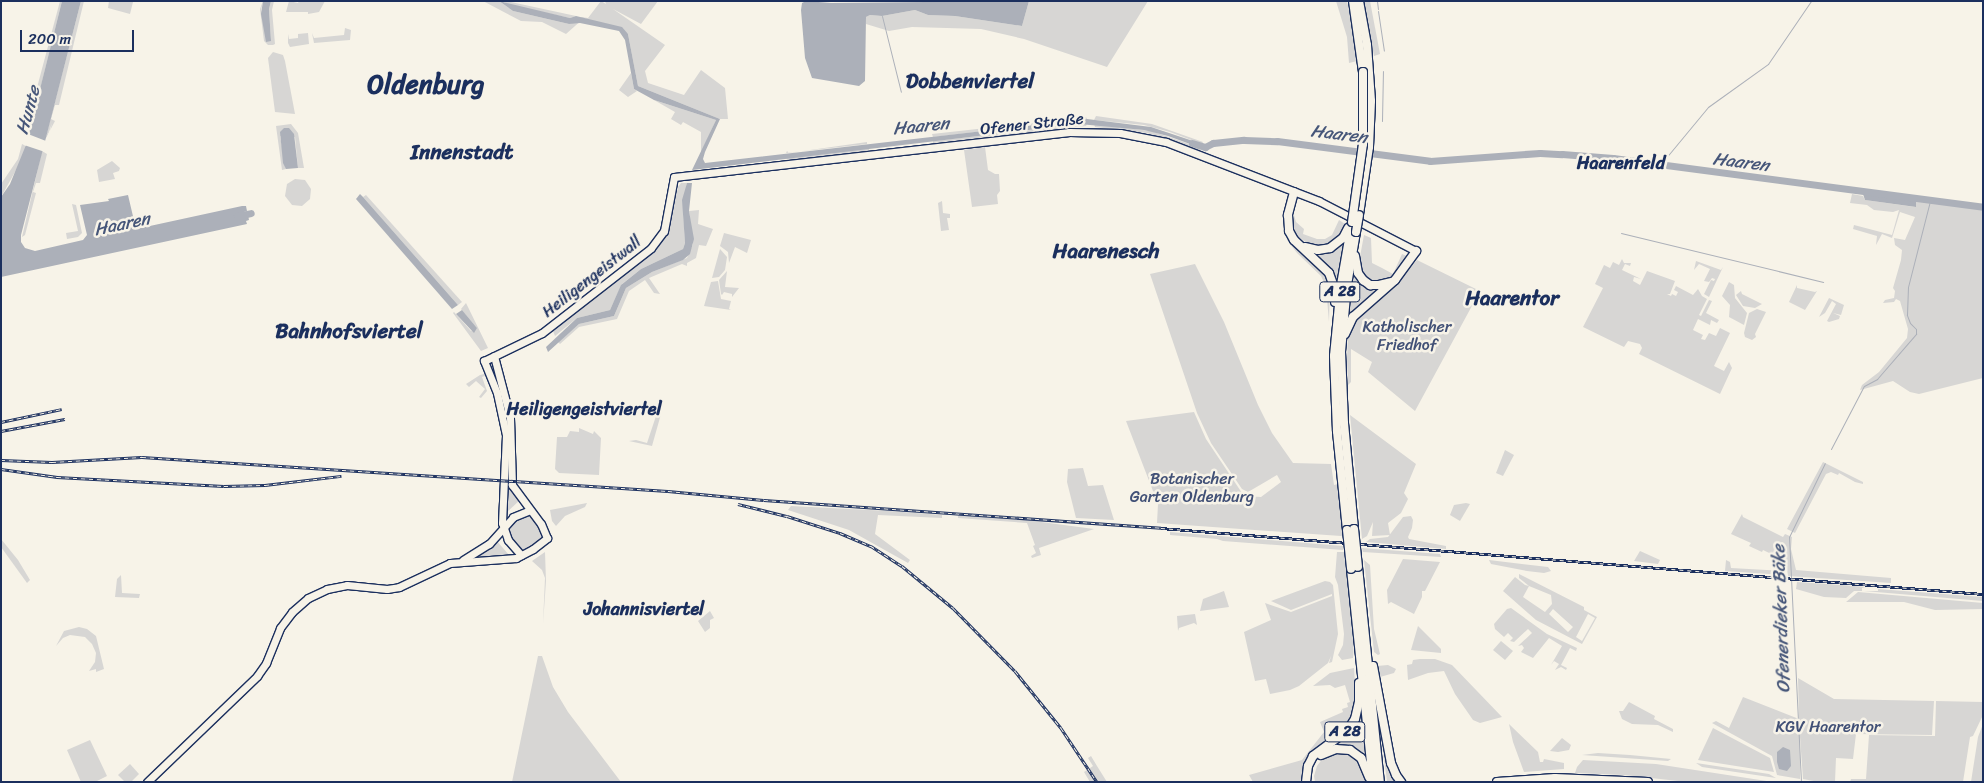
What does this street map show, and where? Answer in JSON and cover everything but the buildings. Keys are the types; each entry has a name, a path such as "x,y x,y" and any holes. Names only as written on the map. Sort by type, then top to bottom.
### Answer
{"highway":[{"name":"A 28","path":"1353,1 1365,56"},
{"name":"A 28","path":"1359,1 1365,56 1364,128 1352,228 1341,285 1338,397 1363,654"},
{"path":"1294,192 1287,220 1289,231 1297,243 1323,265 1332,278 1335,298 1332,344 1338,354"},
{"name":"A 28","path":"1338,354 1354,248 1352,228"},
{"path":"1297,243 1314,250 1326,249 1340,241 1352,228"},
{"path":"1354,248 1358,273 1363,280 1370,285 1380,285 1396,280"},
{"path":"1338,354 1348,323 1352,317 1396,280 1416,251"},
{"name":"A 28","path":"1355,568 1364,620 1363,654"},
{"path":"1363,654 1380,782"},
{"name":"A 28","path":"1366,669 1391,763 1400,780"},
{"name":"A 28","path":"1306,782 1308,766 1313,756 1348,730 1355,719 1366,669"},
{"path":"1366,669 1371,782"},
{"path":"1311,782 1311,770 1320,756 1330,750 1342,748 1350,750 1361,758 1371,782"},
{"path":"1497,782 1578,778 1648,782"}],"main road":[{"name":"Ofener Straße","path":"674,177 693,177 1090,131 1130,134 1166,142 1326,205 1416,251"},
{"name":"Heiligengeistwall","path":"503,527 506,427 497,393 484,361 536,337 656,243 665,228 674,177"},
{"path":"146,782 253,680 266,663 280,628 292,612 308,598 327,589 347,585 387,589 404,586 442,566 463,560 511,559 521,555 547,538 541,524 515,490 512,482 510,417 494,356"},
{"path":"463,560 484,547 516,515 530,510"},
{"path":"503,527 510,543 521,555"}],"green space":[{"path":"60,1 62,1 33,118 30,114"},
{"path":"81,1 84,1 59,105 55,105 51,119 55,121 45,140"},
{"path":"109,1 133,2 130,14 108,8"},
{"path":"263,1 261,10 271,41 269,9 271,1 274,1 272,10 275,44 273,45 268,45 264,41 260,9"},
{"path":"289,1 298,3 299,1 325,1 319,12 308,14 308,12 286,12"},
{"path":"483,1 499,1 513,11 569,24 582,19 581,17 588,18 601,1 606,4 605,1 658,1 641,24 613,9 665,45 645,71 648,83 684,95 701,70 725,88 728,119 720,119 638,86 628,34 584,18 566,34 542,22 521,21"},
{"path":"503,1 576,16 570,18 509,5"},
{"path":"1029,1 1148,1 1107,67 1024,39 981,29 912,27 889,31 866,24 866,17 870,15 882,16 915,10 928,15 955,16 1022,26"},
{"path":"1336,1 1347,1 1356,41 1357,61 1349,63 1347,37"},
{"path":"1364,1 1370,1 1380,54 1374,56"},
{"path":"345,28 351,30 350,40 314,43 312,33 314,38 344,35"},
{"path":"308,33 309,44 290,47 288,34 289,39 298,38 298,34"},
{"path":"273,52 283,55 295,114 275,112 268,58"},
{"path":"631,73 634,89 637,91 628,97 619,90"},
{"path":"654,100 716,120 701,153 701,132 683,122 681,125 671,119 675,112"},
{"path":"1096,116 1152,124 1203,142 1202,144 1144,125 1094,120"},
{"path":"1086,117 1087,119 933,137 932,134"},
{"path":"291,124 298,133 304,168 298,168 295,137 280,136 286,169 282,170 276,126"},
{"path":"1087,124 1086,126 933,143 933,141"},
{"path":"1094,124 1151,131 1201,148 1200,150 1147,133 1095,127"},
{"path":"867,142 867,144 800,151"},
{"path":"22,144 26,146 20,163 1,197 1,184 18,159"},
{"path":"985,147 988,170 999,174 1000,191 997,195 998,204 972,207 964,150"},
{"path":"869,148 869,151 787,160 786,158"},
{"path":"42,151 47,154 40,183 36,183 33,192 36,193 25,235 22,237"},
{"path":"112,161 120,168 119,171 113,173 115,179 99,182 97,170"},
{"path":"295,179 305,180 311,189 310,199 302,206 292,205 285,196 287,184"},
{"path":"681,183 687,183 683,211 685,243 683,249 641,269 622,284 610,310 577,318 555,336 553,331 655,249 667,232 678,187"},
{"path":"1852,194 1863,196 1865,200 1915,207 1916,201 1983,210 1983,378 1919,394 1910,392 1893,381 1860,390 1862,385 1879,372 1907,338 1908,329 1900,301 1896,299 1894,302 1883,303 1885,300 1894,298 1895,291 1893,288 1901,260 1902,250 1895,245 1894,238 1905,240 1915,217 1900,212 1892,238 1882,234 1876,245 1877,236 1853,229 1854,225 1892,235 1899,210 1893,212 1874,210 1867,205 1850,203"},
{"path":"366,195 462,302 458,305 363,197"},
{"path":"942,201 943,213 950,214 950,218 947,218 949,230 941,231 938,203"},
{"path":"72,204 76,205 82,233 78,237 67,239 66,233 78,231"},
{"path":"699,210 698,224 713,229 706,246 699,245 696,258 687,263 687,266 682,264 649,278 660,294 654,293 645,280 629,291 617,319 579,327 560,344 558,342 579,324 614,316 626,288 652,272 687,258 693,244 689,211"},
{"path":"1294,215 1296,222 1304,229 1303,234 1317,239 1325,239 1332,235 1339,220 1345,224 1345,228 1339,238 1333,243 1318,247 1309,245 1295,234 1292,225"},
{"path":"724,233 751,240 747,253 735,247 729,263 728,252 720,246"},
{"path":"1364,235 1371,238 1372,263 1393,274 1402,254 1407,256 1390,279 1377,283 1366,278 1362,273 1359,262"},
{"path":"1288,238 1298,250 1323,272 1330,285 1329,322 1326,287 1321,276 1297,253 1287,240"},
{"path":"1346,238 1337,290 1311,253"},
{"path":"720,249 727,257 725,270 719,277 712,278"},
{"path":"1622,259 1624,263 1631,263 1630,266 1625,264 1622,270 1641,279 1634,277 1633,281 1640,285 1647,271 1675,281 1670,294 1667,294 1671,296 1672,294 1676,296 1678,292 1674,290 1676,286 1693,295 1698,289 1702,296 1707,299 1699,315 1701,316 1709,300 1712,301 1706,313 1719,320 1717,323 1711,320 1710,325 1698,319 1693,330 1703,335 1701,339 1705,340 1709,333 1716,336 1720,328 1730,333 1714,366 1724,371 1729,362 1732,368 1720,394 1639,354 1642,348 1640,344 1628,341 1624,347 1583,327 1603,288 1595,284 1604,265 1610,268 1613,262 1619,265"},
{"name":"Katholischer Friedhof","path":"1417,260 1480,291 1415,411 1368,372 1372,362 1351,349 1351,382 1348,385 1347,357 1348,338 1354,321 1399,281"},
{"path":"1696,261 1721,270 1723,267 1709,297 1704,294 1711,280 1714,281 1715,279 1712,278 1709,282 1704,281 1710,269 1699,264 1694,270"},
{"name":"Botanischer Garten Oldenburg","path":"1195,264 1224,322 1258,405 1272,433 1293,463 1331,464 1334,485 1338,484 1343,535 1157,523 1158,504 1126,421 1194,412 1206,439 1244,496 1261,497 1281,482 1277,475 1248,492 1242,489 1211,443 1197,413 1150,274"},
{"path":"1354,269 1360,279 1388,285 1365,302 1347,322"},
{"path":"727,271 725,287 739,288 732,297 732,294 724,292 721,294 719,280"},
{"path":"718,281 721,299 731,301 729,309 731,310 704,306 711,282"},
{"path":"1729,282 1734,285 1735,298 1747,313 1744,325 1729,317 1730,305 1722,296"},
{"path":"1797,285 1797,288 1817,291 1805,310 1789,302"},
{"path":"1741,291 1742,294 1762,304 1755,308 1743,306 1736,295"},
{"path":"1829,298 1844,305 1841,315 1833,313 1840,316 1839,319 1829,322 1827,321 1836,304 1832,301 1825,313 1819,317"},
{"path":"466,303 488,348 481,351 453,313 471,331 477,328 461,309"},
{"path":"1757,309 1766,312 1755,334 1756,337 1752,340 1745,337 1744,333 1749,313"},
{"path":"507,366 496,372 506,420 492,373 482,377 487,391 481,398 479,397 485,389 476,381 469,387 466,384 480,375 492,372 491,369 494,368 496,371"},
{"path":"657,413 661,414 652,446 629,441 636,440 647,443"},
{"path":"1350,415 1416,464 1404,493 1408,499 1401,513 1388,523 1390,535 1372,536 1373,522 1367,536 1362,539"},
{"path":"579,428 593,434 594,431 601,438 599,475 559,473 555,469 557,437 567,437 570,431 579,432"},
{"path":"1505,450 1514,455 1503,476 1496,473"},
{"path":"1823,462 1863,482 1863,484 1855,482 1839,473 1838,475 1831,472 1826,474 1795,533 1787,529"},
{"path":"1083,468 1088,486 1103,485 1114,520 1076,518 1067,482 1068,469"},
{"path":"507,486 511,486 520,500 506,513"},
{"path":"587,503 585,507 565,516 556,526 552,521 550,510"},
{"path":"1470,504 1460,521 1450,515 1454,505"},
{"path":"791,506 942,515 942,518 878,515 875,534 910,560 908,563 849,530 788,510"},
{"path":"528,514 538,524 543,535 535,544 524,551 513,542 507,529 516,519"},
{"path":"1742,514 1743,517 1783,537 1785,534 1792,537 1791,549 1796,570 1891,578 1891,583 1788,576 1786,561 1763,550 1762,552 1749,546 1751,543 1731,534"},
{"path":"958,515 1026,520 1094,529 1039,548 1041,555 1032,558 1031,556 1036,553 1033,546 1035,545 1027,523 958,518"},
{"path":"1411,516 1413,520 1409,539 1446,546 1446,549 1366,542 1370,539 1388,537 1403,517"},
{"path":"1170,532 1343,546 1343,550 1223,541 1170,535"},
{"path":"1,539 18,560 30,580 27,583 1,547"},
{"path":"496,540 509,555 472,558"},
{"path":"1362,548 1440,554 1441,557 1363,552"},
{"path":"1640,551 1660,560 1658,564 1634,561"},
{"path":"545,552 546,581 543,624 545,578 542,570 532,561"},
{"path":"1337,552 1344,552 1354,638 1353,658 1342,660 1338,655 1343,645 1344,634 1338,585 1335,577"},
{"path":"1403,559 1440,562 1425,591 1422,591 1422,597 1414,614 1391,602 1388,604 1387,590"},
{"path":"1364,560 1370,565 1374,629 1380,654 1378,655 1374,652"},
{"path":"1489,560 1548,567 1551,571 1544,573 1527,571 1491,564"},
{"path":"1726,560 1730,562 1731,568 1784,571 1782,575 1725,571"},
{"path":"1519,574 1584,607 1584,610 1597,617 1582,644 1536,620 1503,591 1515,577 1529,586 1519,578","holes":["1529,586 1551,595 1552,604 1545,612 1523,597","1553,609 1573,627 1568,632 1549,614","1588,614 1595,618 1582,641 1576,637"]},
{"path":"121,575 122,593 140,594 139,598 115,597 117,579"},
{"path":"1325,581 1333,585 1338,634 1332,662 1329,663 1331,656 1328,663 1299,686 1270,694 1266,679 1255,681 1244,632 1271,620 1265,603 1291,612 1332,596 1332,594 1291,610 1271,601"},
{"path":"1797,582 1866,587 1862,588 1862,591 1854,591 1846,598 1824,597 1796,589"},
{"path":"1878,589 1983,597 1983,601 1864,591 1878,591"},
{"path":"1224,591 1229,607 1200,611 1203,599"},
{"path":"1858,592 1983,603 1983,609 1935,610 1904,602 1846,602"},
{"path":"1511,608 1547,634 1577,648 1576,651 1570,648 1561,665 1567,668 1566,670 1561,667 1555,670 1559,664 1554,661 1551,665 1562,646 1549,638 1533,658 1521,652 1524,648 1522,645 1518,646 1532,633 1528,629 1514,642 1510,641 1513,638 1508,633 1504,637 1495,629 1494,624 1507,609"},
{"path":"710,611 714,618 710,620 710,628 705,632 698,621"},
{"path":"1195,614 1197,625 1194,623 1179,628 1178,631 1177,616"},
{"path":"1418,626 1441,649 1441,653 1411,650"},
{"path":"79,627 87,629 96,636 104,669 96,672 96,669 89,671 95,662 96,653 92,644 85,637 70,635 63,638 56,646 64,631"},
{"path":"1501,641 1513,651 1505,660 1493,650"},
{"path":"538,656 542,656 553,687 568,712 621,782 512,782"},
{"path":"1435,659 1452,665 1502,717 1480,723 1473,720 1455,694 1444,671 1428,673 1408,680 1407,665 1412,664 1413,660"},
{"path":"1388,665 1396,669 1394,673 1380,677 1377,666"},
{"path":"1354,668 1356,697 1352,719 1342,731 1317,749 1305,764 1303,782 1253,782 1249,775 1302,760 1324,732 1320,722 1343,712 1342,709 1348,707 1347,703 1350,702 1345,685 1335,688 1330,685 1313,686 1330,673"},
{"name":"KGV Haarentor","path":"1798,678 1834,699 1934,701 1932,735 1856,734 1853,759 1836,758 1835,782 1803,779 1800,737 1800,779 1777,775 1772,756 1712,723 1716,721 1729,728 1743,697 1799,719"},
{"path":"1375,691 1391,775 1396,782 1387,781"},
{"path":"1936,701 1983,702 1983,715 1973,736 1970,737 1963,782 1850,782 1851,779 1866,779 1869,735 1935,736"},
{"path":"1629,702 1655,716 1654,719 1673,729 1673,732 1658,725 1632,724 1622,719 1619,711 1623,711"},
{"path":"1360,708 1362,708 1366,763 1362,756 1330,748"},
{"path":"1509,724 1538,752 1540,762 1543,762 1544,759 1564,763 1564,769 1524,772 1513,742"},
{"path":"1983,724 1983,782 1971,782 1978,737"},
{"path":"1713,728 1770,758 1774,772 1698,760"},
{"path":"1562,738 1571,745 1569,750 1550,751"},
{"path":"90,740 107,776 95,782 81,782 67,750"},
{"path":"1343,752 1359,762 1364,770 1366,782 1315,782 1314,776 1317,766 1323,758 1333,753"},
{"path":"1598,753 1671,759 1668,761 1582,755"},
{"path":"1091,756 1107,782 1090,782 1084,772 1093,766 1088,758"},
{"path":"1583,760 1656,764 1773,782 1687,782 1624,775 1575,773"},
{"path":"1696,763 1769,774 1776,778 1702,767"},
{"path":"130,764 139,774 131,782 125,782 118,775"}],"water":[{"path":"62,1 81,1 21,235 21,242 25,248 35,251 83,240 87,235 80,205 109,201 108,199 128,195 136,229 242,206 246,206 247,211 244,212 245,215 248,215 249,220 246,221 247,224 1,277 1,197 10,184 26,145"},
{"path":"263,1 271,1 269,9 271,41 266,42 261,14"},
{"path":"499,1 570,18 576,16 622,27 628,34 638,86 720,119 705,152 703,159 705,163 1087,119 1151,127 1202,144 1201,148 1168,136 1144,130 1079,124 692,170 716,120 654,100 634,89 625,40 619,31 580,23 569,24 513,11"},
{"path":"806,1 831,3 1029,1 1022,26 955,16 928,15 915,10 866,17 865,81 859,86 812,78 805,58 801,10 802,3"},
{"path":"284,128 289,128 294,134 298,168 286,169 283,163 280,132"},
{"path":"687,183 692,183 689,211 694,239 690,254 683,260 652,272 626,288 614,316 579,324 548,352 546,347 577,318 610,310 621,285 641,269 683,249 685,243 682,200"},
{"path":"1862,191 1916,199 1916,207 1865,200"},
{"path":"360,194 458,305 452,309 356,199"},
{"path":"462,310 477,328 474,333 456,314"},
{"path":"1783,747 1790,750 1791,766 1787,771 1779,769 1777,762 1777,752"}],"pier":[{"path":"30,117 28,134 46,141 52,123 45,152 24,145"}],"waterway":[{"path":"1377,1 1378,9"},
{"path":"1660,165 1708,107 1768,64 1811,1"},
{"path":"1378,11 1384,51"},
{"path":"882,16 901,92"},
{"path":"1382,121 1383,71"},
{"name":"Haaren","path":"1192,143 1205,147 1213,143 1244,140 1277,141 1430,161 1540,153 1613,158 1983,207"},
{"name":"Ofenerdieker Bäke","path":"1831,449 1864,386 1877,379 1916,334 1916,329 1910,323 1907,315 1908,287 1930,201"},
{"name":"Haaren","path":"237,216 251,213"},
{"path":"1621,233 1823,282"},
{"name":"Ofenerdieker Bäke","path":"1801,782 1789,537 1825,463"}],"railway":[{"path":"1,422 62,409"},
{"path":"1,431 65,419"},
{"path":"1,460 52,462 142,457 668,491 764,500 1161,528 1983,594"},
{"path":"1,469 57,477 224,486 265,485 341,476"},
{"path":"738,504 787,516 840,533 871,546 902,566 953,608 1015,671 1061,728 1097,782"}],"district":[{"name":"Dobbenviertel","path":"970,81"},
{"name":"Oldenburg","path":"426,85"},
{"name":"Innenstadt","path":"462,152"},
{"name":"Haarenfeld","path":"1621,163"},
{"name":"Haarenesch","path":"1106,251"},
{"name":"Haarentor","path":"1512,298"},
{"name":"Bahnhofsviertel","path":"349,331"},
{"name":"Heiligengeistviertel","path":"584,409"},
{"name":"Johannisviertel","path":"644,609"}],"water label":[{"name":"Hunte","path":"28,110"}]}
